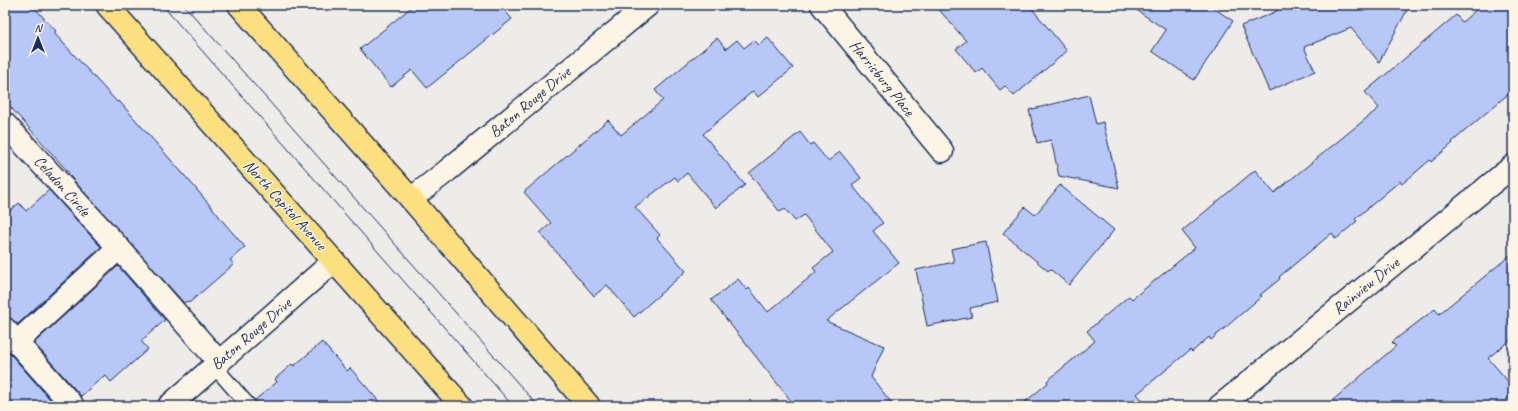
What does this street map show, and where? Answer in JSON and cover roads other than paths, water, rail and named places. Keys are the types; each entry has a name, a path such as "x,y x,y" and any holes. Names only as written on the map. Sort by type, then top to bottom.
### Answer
{"main road":[{"name":"North Capitol Avenue","path":"107,5 462,406"},
{"path":"239,5 411,199 589,406"}],"street":[{"name":"Baton Rouge Drive","path":"411,199 648,5"},
{"name":"Harrisburg Place","path":"822,5 942,151"},
{"name":"Celadon Circle","path":"5,124 119,248 217,364"},
{"name":"Rainview Drive","path":"1220,406 1513,166"},
{"path":"73,406 11,335 119,248"},
{"name":"Baton Rouge Drive","path":"169,406 334,261"}],"lane":[{"path":"217,364 249,406"}],"tram line":[{"path":"162,5 513,406"},
{"path":"184,5 538,406"}]}
